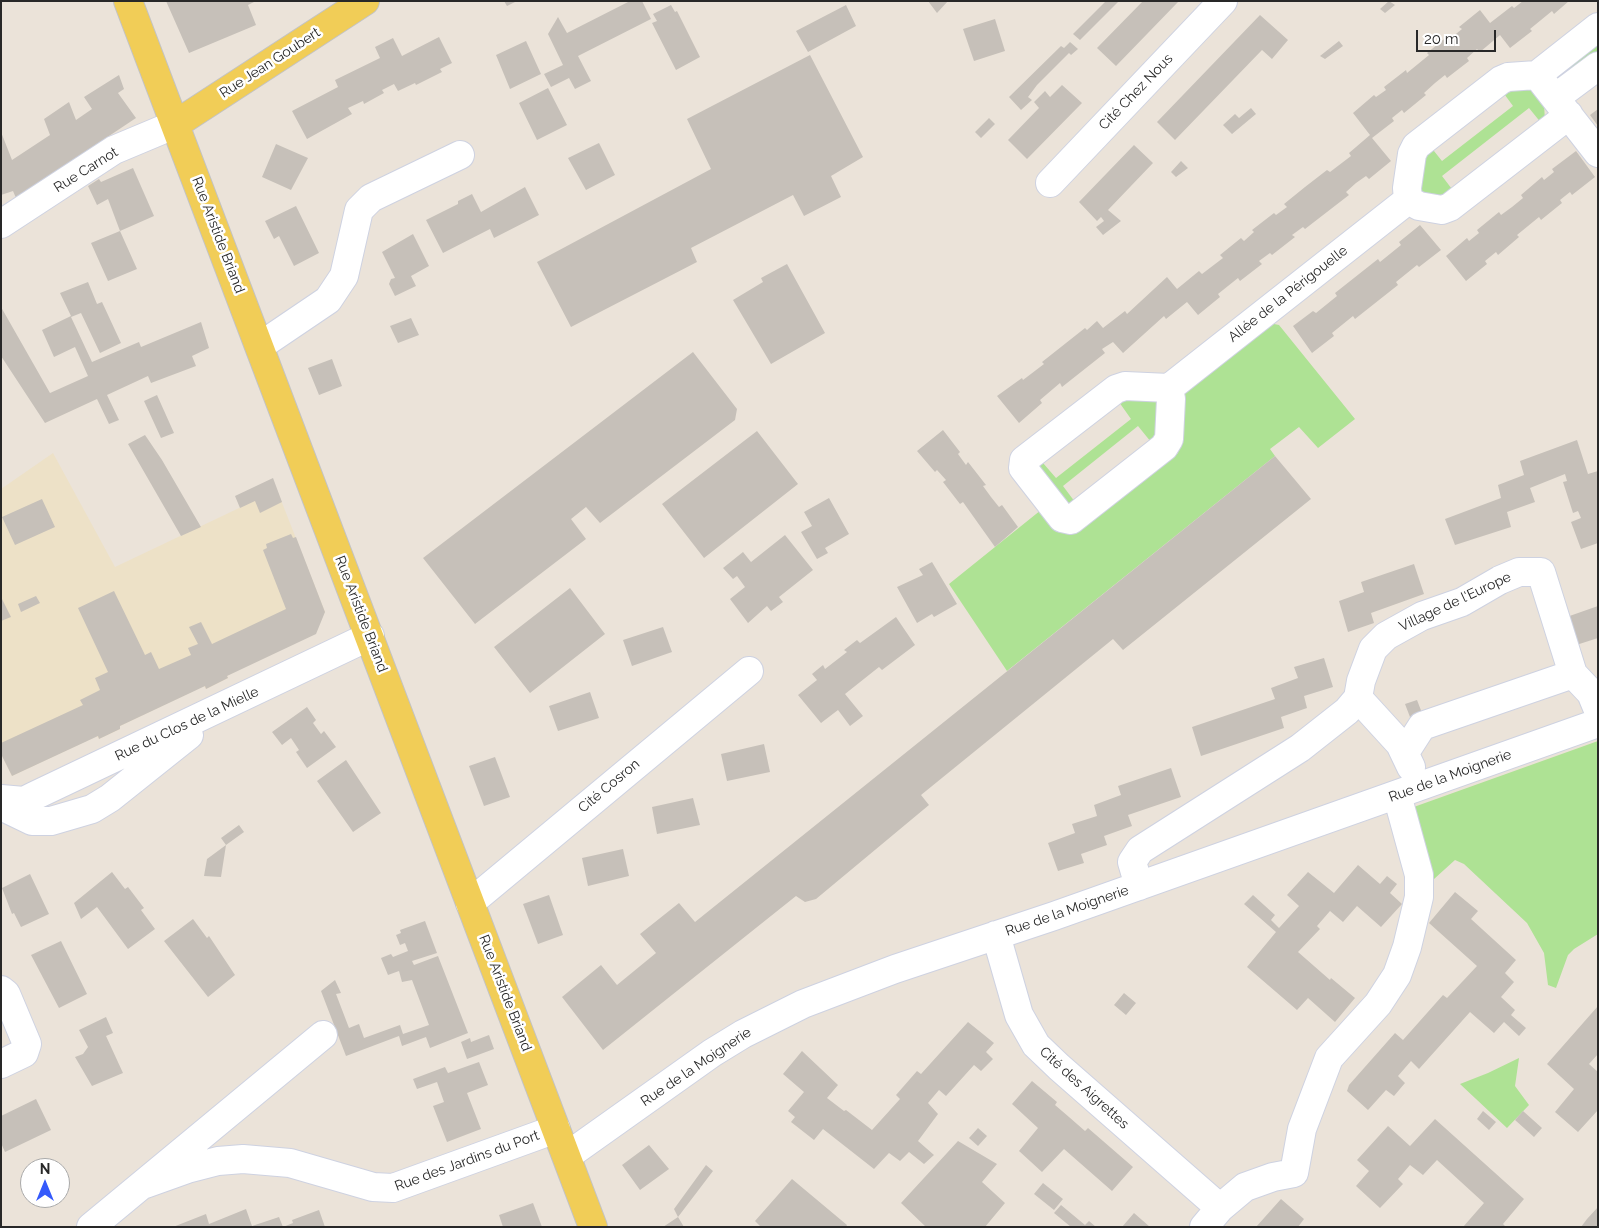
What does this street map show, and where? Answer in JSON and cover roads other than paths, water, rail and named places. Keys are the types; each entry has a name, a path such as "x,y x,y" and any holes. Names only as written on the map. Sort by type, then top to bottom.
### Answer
{"main road":[{"name":"Rue Aristide Briand","path":"128,1 593,1227"},
{"name":"Rue Jean Goubert","path":"176,124 365,1"}],"street":[{"name":"Cité Chez Nous","path":"1050,184 1223,1"},
{"path":"1598,28 1537,75 1508,77 1501,80 1416,146 1412,154 1407,188 1408,200 1419,206 1442,210 1450,207 1562,107 1598,66"},
{"path":"1537,75 1598,153"},
{"name":"Rue Carnot","path":"1,224 114,150 176,124"},
{"path":"260,346 328,300 344,276 359,210 371,198 460,155"},
{"name":"Allée de la Périgouelle","path":"1169,388 1408,200"},
{"path":"1125,386 1169,388 1171,399 1169,439 1164,448 1071,520 1062,518 1023,468 1024,460 1116,389 1125,386"},
{"name":"Village de l'Europe","path":"1139,886 1132,862 1140,850 1300,748 1347,712 1358,698 1361,682 1370,657 1379,642 1386,636 1422,616 1462,602 1500,580 1529,571 1541,572 1573,674 1591,693 1598,710"},
{"name":"Rue du Clos de la Mielle","path":"1,799 24,801 370,636"},
{"name":"Cité Cosron","path":"470,903 749,671"},
{"path":"1408,791 1406,751 1422,726 1573,674"},
{"path":"1358,698 1406,751"},
{"path":"1,806 32,820 51,821 92,809 110,798 225,706"},
{"name":"Rue de la Moignerie","path":"567,1156 712,1053 776,1016 854,984 1139,886 1598,723"},
{"name":"Cité des Aigrettes","path":"996,935 1020,1015 1036,1045 1212,1217 1245,1187 1273,1177 1294,1173 1302,1129 1329,1058 1378,1004 1397,975 1407,947 1419,897 1419,875 1408,791"},
{"path":"1,990 6,994 27,1044 24,1053 1,1064"},
{"name":"Rue des Jardins du Port","path":"91,1227 323,1035"},
{"name":"Rue des Jardins du Port","path":"144,1184 187,1169 243,1159 290,1163 373,1187 393,1188 556,1129"}]}
